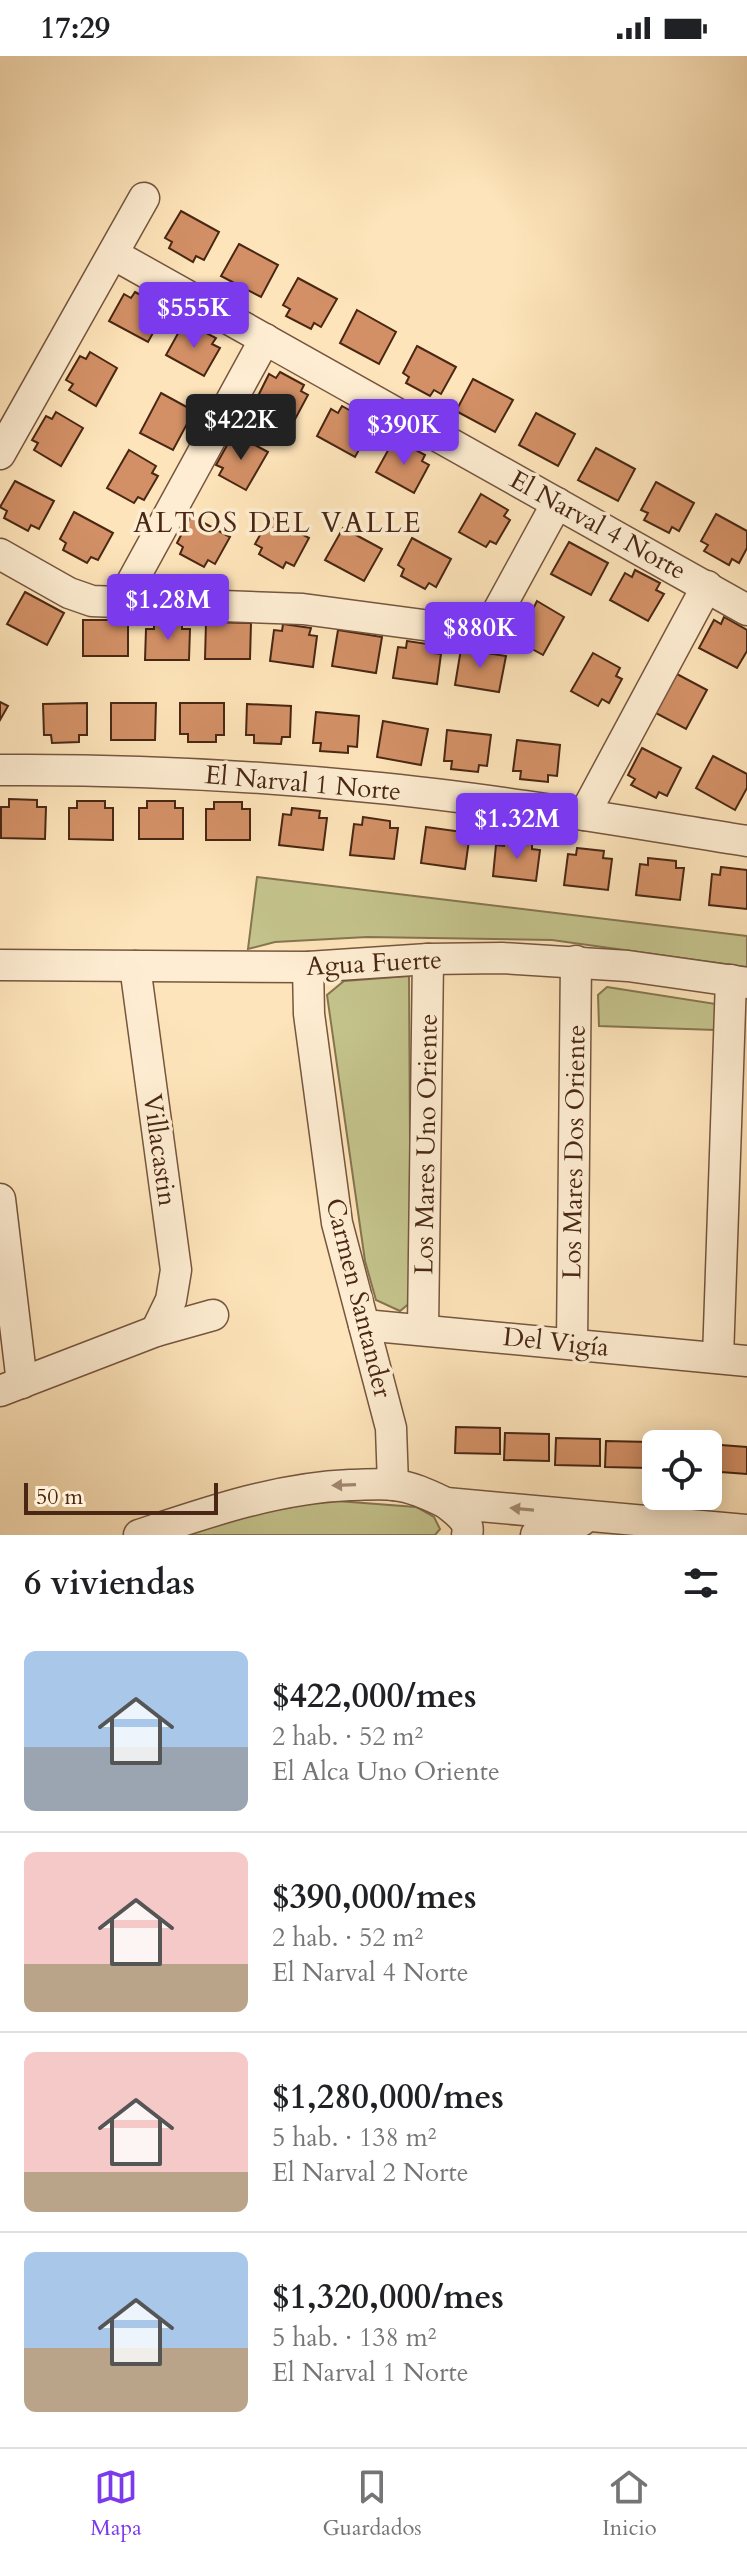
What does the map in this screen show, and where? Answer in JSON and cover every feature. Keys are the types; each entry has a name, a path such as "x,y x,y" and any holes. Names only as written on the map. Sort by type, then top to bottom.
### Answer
{"street":[{"path":"0,454 144,198"},
{"name":"El Narval 4 Norte","path":"113,254 747,610"},
{"path":"120,604 265,339"},
{"path":"0,554 81,598 120,604 303,609 461,630 490,621 497,613 557,503"},
{"path":"584,815 707,586"},
{"name":"El Narval 1 Norte","path":"0,770 153,772 265,778 432,794 747,841"},
{"name":"Agua Fuerte","path":"0,965 308,967 428,959 502,958 628,966 739,982"},
{"name":"Los Mares Uno Oriente","path":"423,1329 428,959"},
{"name":"Los Mares Dos Oriente","path":"572,1344 576,961"},
{"name":"Villacastin","path":"135,966 176,1270 171,1300 156,1331"},
{"name":"Carmen Santander","path":"308,967 309,1014 337,1223 391,1428 393,1485"},
{"path":"732,1360 739,982"},
{"path":"0,1199 11,1387 156,1331 213,1315"},
{"name":"Del Vigía","path":"364,1325 732,1360"},
{"path":"139,1535 219,1508 285,1492 320,1486 393,1485 423,1492 446,1503 466,1521 467,1535"},
{"path":"446,1503 747,1530"},
{"path":"536,1535 599,1515"}],"shaded area":[{"path":"257,877 747,936 747,967 552,940 367,937 275,942 248,949"},
{"path":"409,976 411,1302 400,1311 376,1300 365,1261 327,995 344,981"},
{"path":"607,987 716,1004 715,1030 599,1026 598,995"},
{"path":"324,1500 416,1507 434,1517 440,1529 435,1535 175,1535 231,1514"}],"building":[{"path":"181,211 219,232 204,260 196,256 193,262 169,248 172,242 165,238"},
{"path":"239,244 278,265 261,297 221,276"},
{"path":"298,278 337,299 321,327 314,323 311,329 286,316 290,309 283,305"},
{"path":"135,292 159,305 156,311 163,315 148,342 109,321 124,294 131,298"},
{"path":"357,310 396,332 379,364 340,343"},
{"path":"191,325 216,338 212,344 220,348 204,376 166,355 181,328 188,331"},
{"path":"417,346 456,367 441,394 434,390 430,396 406,383 409,377 403,373"},
{"path":"90,352 117,368 96,406 69,390 73,384 66,380 80,356 86,359"},
{"path":"280,372 304,385 301,391 308,395 293,423 255,402 269,374 276,378"},
{"path":"473,379 513,400 495,432 456,411"},
{"path":"161,393 194,411 173,450 140,433"},
{"path":"342,406 367,420 363,426 370,430 355,457 317,436 331,409 338,413"},
{"path":"56,412 83,428 61,466 34,450 38,443 32,440 46,416 52,419"},
{"path":"536,413 575,434 558,466 519,445"},
{"path":"240,437 268,452 246,490 219,475 223,468 216,465 230,440 236,444"},
{"path":"401,442 425,455 422,461 429,465 414,493 376,472 391,445 397,448"},
{"path":"596,448 635,469 618,501 578,480"},
{"path":"129,450 156,466 152,473 158,476 144,500 138,497 134,503 107,488"},
{"path":"15,481 54,501 39,529 31,525 28,531 4,518 7,511 0,507"},
{"path":"656,482 694,503 679,531 672,527 669,533 644,520 648,513 641,510"},
{"path":"481,494 508,510 504,516 510,520 496,544 490,541 486,547 459,532"},
{"path":"74,512 113,533 98,560 91,557 87,563 63,550 66,543 60,539"},
{"path":"716,514 747,531 747,548 739,563 732,559 729,565 704,551 708,545 701,541"},
{"path":"191,516 230,537 215,564 208,560 204,567 180,554 183,547 177,543"},
{"path":"270,517 309,538 294,566 286,562 283,568 259,554 262,548 255,544"},
{"path":"343,528 382,549 364,581 325,560"},
{"path":"412,538 451,559 436,587 429,583 425,589 401,576 404,569 398,565"},
{"path":"569,542 608,563 591,595 551,574"},
{"path":"635,570 660,583 656,590 664,594 648,621 610,600 625,573 632,577"},
{"path":"25,592 64,613 47,645 7,624"},
{"path":"537,601 564,617 543,655 516,640 520,633 513,629 527,605 533,609"},
{"path":"724,617 747,630 747,651 737,668 699,648 714,620 721,624"},
{"path":"83,620 128,620 128,656 83,656"},
{"path":"154,622 182,622 182,629 190,629 189,660 145,660 146,629 154,629"},
{"path":"206,622 251,623 250,659 205,659"},
{"path":"283,624 311,628 309,635 317,636 313,667 270,661 274,630 282,631"},
{"path":"338,630 382,637 376,673 332,666"},
{"path":"407,641 434,645 433,653 441,654 437,684 393,678 398,647 406,648"},
{"path":"461,649 506,656 499,692 455,685"},
{"path":"593,653 620,668 616,676 622,679 609,703 602,699 598,706 571,691"},
{"path":"675,673 707,690 686,729 654,712"},
{"path":"0,702 8,706 0,720"},
{"path":"87,703 87,735 79,735 79,742 52,743 51,735 44,735 43,704"},
{"path":"111,703 156,703 155,740 111,740"},
{"path":"180,703 224,703 224,735 216,735 216,742 188,742 188,734 180,734"},
{"path":"247,704 291,706 290,737 282,737 281,744 254,743 254,735 246,735"},
{"path":"316,712 359,716 357,747 348,746 348,753 320,751 321,743 313,743"},
{"path":"383,721 428,729 421,765 377,757"},
{"path":"447,730 491,735 487,766 479,765 478,772 451,769 452,761 444,761"},
{"path":"517,740 560,745 557,776 548,775 548,782 520,779 521,771 513,771"},
{"path":"642,748 681,768 667,796 659,792 656,798 631,785 635,779 628,775"},
{"path":"713,756 747,774 747,788 735,810 696,788"},
{"path":"9,799 37,800 37,807 46,807 45,839 1,838 1,807 9,807"},
{"path":"77,801 105,801 105,808 113,808 113,840 69,839 69,808 77,808"},
{"path":"147,801 175,801 175,808 183,808 183,839 139,839 139,808 147,808"},
{"path":"214,802 242,802 242,809 250,809 250,840 206,840 206,809 214,809"},
{"path":"292,808 320,811 319,818 327,818 323,850 279,845 283,814 291,815"},
{"path":"363,817 390,821 390,828 398,828 394,859 350,855 354,824 362,825"},
{"path":"426,827 470,833 465,869 421,863"},
{"path":"505,839 532,842 532,849 540,850 536,881 493,876 496,845 504,846"},
{"path":"577,848 604,851 603,858 612,859 608,890 564,885 568,854 576,855"},
{"path":"648,858 676,861 676,868 684,868 680,900 636,895 640,864 648,865"},
{"path":"721,867 747,870 747,909 709,905 712,874 720,875"},
{"path":"456,1427 500,1428 500,1454 455,1453"},
{"path":"505,1433 549,1434 549,1461 504,1460"},
{"path":"556,1438 600,1439 600,1466 555,1465"},
{"path":"606,1441 642,1442 642,1468 605,1467"},
{"path":"722,1445 747,1447 747,1474 722,1472"}],"district":[{"name":"ALTOS DEL VALLE","path":"278,523"}]}
